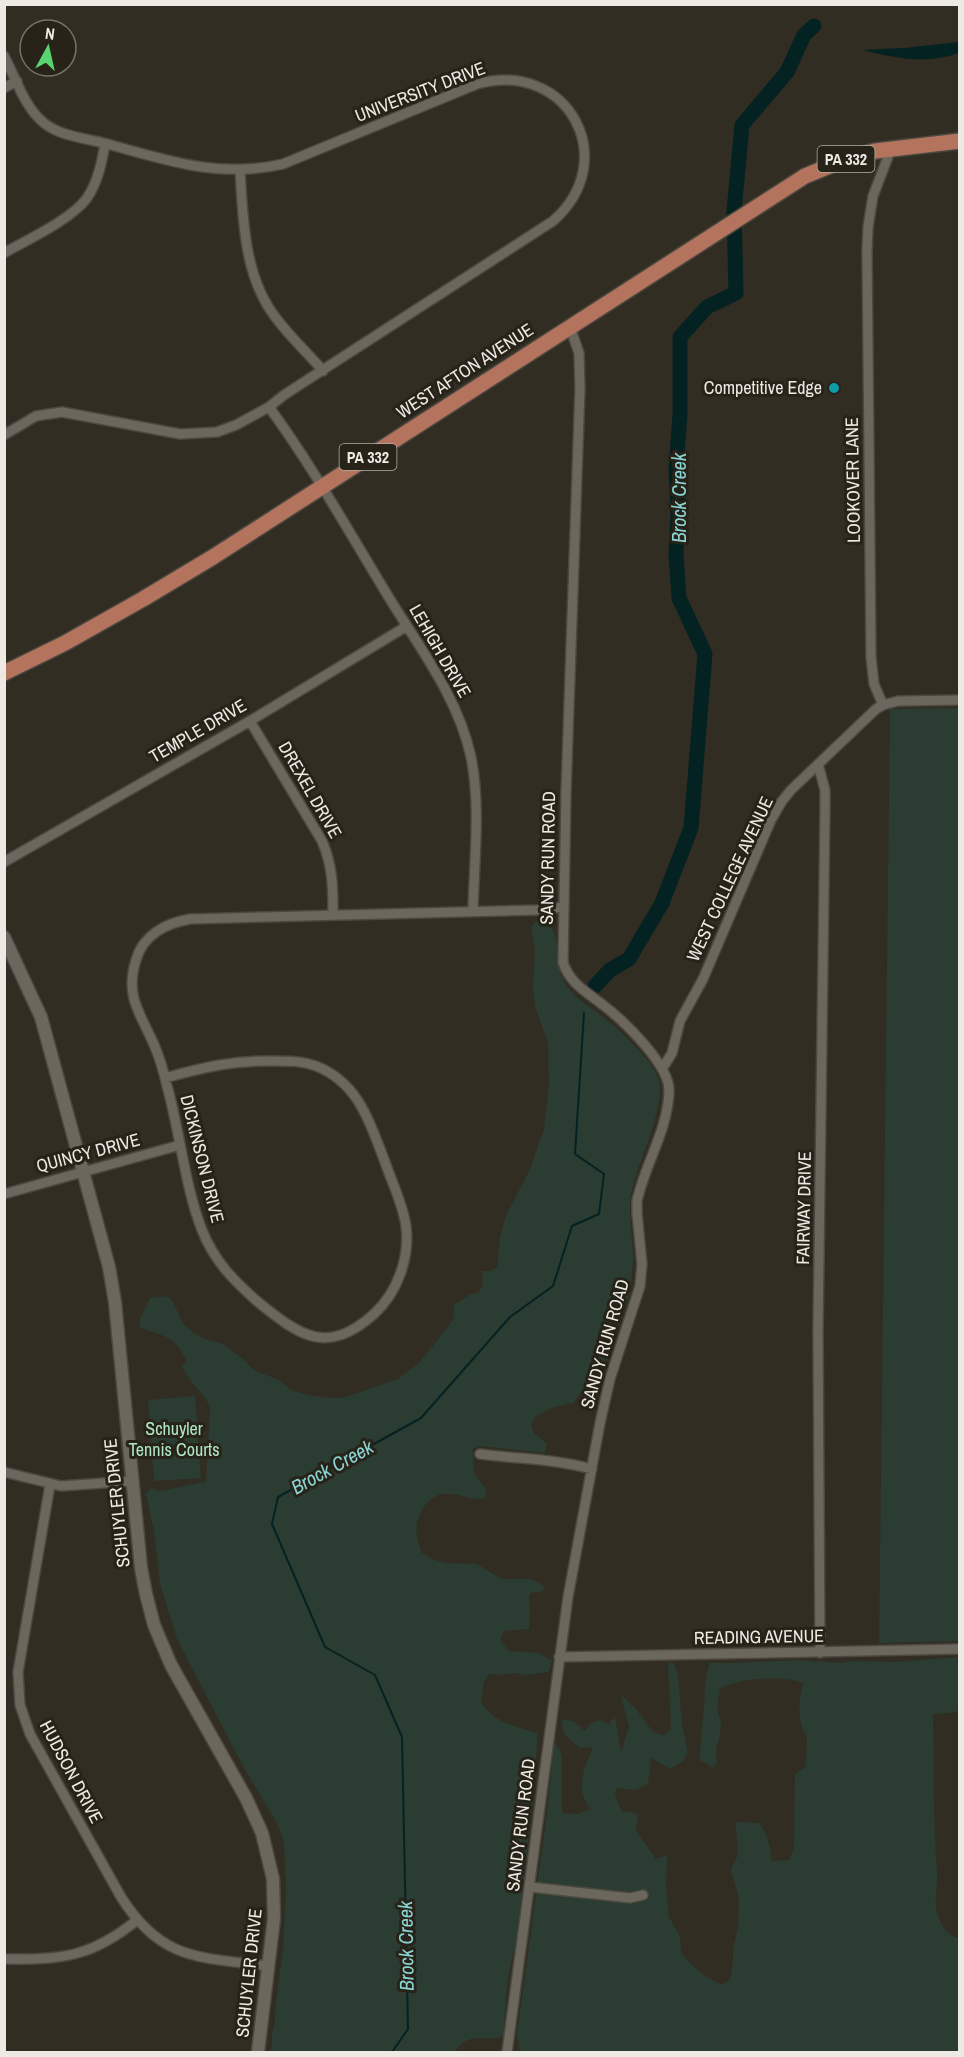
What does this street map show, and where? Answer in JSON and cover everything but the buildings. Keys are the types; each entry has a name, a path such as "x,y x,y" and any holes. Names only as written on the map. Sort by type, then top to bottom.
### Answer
{"main road":[{"name":"WEST AFTON AVENUE","path":"4,673 65,643 144,599 805,176 832,164 875,151 960,141"}],"street":[{"name":"UNIVERSITY DRIVE","path":"4,57 30,107 49,126 72,135 206,169 240,170 283,164 477,84 500,79 520,80 550,92 565,105 580,130 583,141 583,170 577,191 563,213 512,249 269,407 236,425 217,432 180,435 62,412 36,416 4,435"},
{"path":"4,88 16,81"},
{"path":"4,253 52,226 88,197 99,172 105,144"},
{"name":"LOOKOVER LANE","path":"883,705 874,684 871,657 867,250 873,196 891,149"},
{"path":"240,170 246,245 259,287 275,317 323,371"},
{"name":"SANDY RUN ROAD","path":"507,2052 568,1597 591,1468 610,1379 640,1287 642,1264 637,1201 666,1112 668,1084 656,1059 617,1017 583,991 568,974 562,957 580,388 579,353 570,327"},
{"name":"LEHIGH DRIVE","path":"269,407 323,486 453,705 471,758 476,804 472,911"},
{"name":"TEMPLE DRIVE","path":"4,862 250,721 407,627"},
{"path":"883,705 898,701 960,700"},
{"name":"WEST COLLEGE AVENUE","path":"662,1069 672,1053 680,1021 703,979 775,812 791,790 856,727 883,705"},
{"name":"DREXEL DRIVE","path":"250,721 322,842 328,856 333,883 333,915"},
{"name":"FAIRWAY DRIVE","path":"818,764 823,779 825,800 818,1331 820,1653"},
{"name":"DICKINSON DRIVE","path":"165,1078 228,1062 288,1061 313,1065 325,1070 347,1085 357,1097 371,1124 405,1225 404,1260 395,1286 387,1300 375,1313 355,1328 333,1337 305,1335 283,1322 237,1284 226,1273 209,1246 196,1211 156,1048 139,1017 133,981 136,959 148,939 167,926 190,919 537,910 563,907"},
{"name":"SCHUYLER DRIVE","path":"4,937 40,1017 109,1267 116,1302 141,1568 157,1633 175,1673 250,1807 266,1845 275,1900 258,2052"},
{"name":"QUINCY DRIVE","path":"4,1194 180,1145"},
{"path":"480,1454 565,1462 591,1468"},
{"path":"4,1472 50,1485 81,1486 133,1481"},
{"name":"HUDSON DRIVE","path":"50,1485 20,1653 18,1684 20,1705 30,1734 121,1897 137,1920 166,1945 193,1956 269,1966"},
{"name":"READING AVENUE","path":"560,1657 960,1649"},
{"path":"530,1887 630,1898 643,1895"},
{"path":"4,1959 42,1959 81,1953 109,1941 137,1920"}],"green space":[{"path":"959,708 959,1641 879,1643 890,709"},
{"path":"536,921 547,923 555,934 560,971 570,990 617,1029 643,1055 656,1073 660,1092 655,1121 631,1195 633,1262 630,1289 628,1299 617,1321 608,1360 595,1369 592,1378 573,1403 551,1408 535,1417 531,1424 534,1433 547,1444 545,1453 481,1446 472,1449 473,1469 486,1489 485,1498 438,1495 425,1505 417,1524 421,1552 432,1559 446,1563 477,1564 501,1579 531,1579 546,1587 540,1592 533,1592 529,1595 529,1629 503,1631 500,1640 509,1651 539,1653 552,1661 548,1672 526,1675 489,1674 484,1682 481,1702 499,1719 513,1726 538,1733 532,1811 515,1948 508,1980 504,2036 471,2039 460,2045 455,2052 270,2052 283,1949 286,1889 284,1842 277,1823 244,1768 177,1639 160,1584 154,1531 146,1494 151,1488 159,1491 206,1482 210,1407 185,1371 182,1365 187,1362 182,1352 168,1338 140,1327 140,1319 150,1298 167,1296 173,1302 184,1325 194,1333 207,1340 221,1343 255,1371 277,1379 291,1390 327,1398 343,1398 398,1379 419,1363 448,1327 454,1317 454,1305 469,1295 478,1293 483,1285 482,1271 491,1271 497,1267 500,1237 506,1216 530,1169 544,1129 549,1084 548,1043 535,1006 533,988 535,950 531,927"},
{"name":"Schuyler Tennis Courts","path":"195,1396 201,1478 154,1481 148,1400"},
{"path":"959,1657 959,1711 933,1714 936,1905 938,1916 944,1927 949,1933 959,1938 959,2052 520,2052 517,2034 548,1806 554,1740 562,1755 562,1813 578,1814 591,1809 583,1794 582,1779 593,1747 580,1748 569,1739 564,1733 562,1719 573,1721 585,1731 591,1723 600,1720 609,1724 615,1716 621,1752 629,1727 621,1695 635,1708 653,1732 664,1735 671,1729 668,1662 674,1663 678,1676 682,1725 688,1753 683,1761 670,1769 651,1758 648,1784 636,1790 616,1788 615,1795 622,1812 632,1812 638,1815 636,1831 656,1859 667,1855 666,1887 669,1917 680,1937 681,1952 687,1961 704,1975 722,1985 730,1979 738,1927 739,1900 731,1869 737,1857 738,1848 735,1822 759,1823 767,1836 772,1861 789,1860 794,1849 795,1775 806,1766 807,1736 800,1718 803,1683 772,1678 739,1682 721,1688 720,1691 718,1713 721,1723 716,1753 717,1763 713,1768 700,1760 705,1685 710,1663 797,1660 841,1663 851,1661 896,1662"}],"water":[{"path":"959,42 959,53 934,59 899,58 862,50 904,48"}],"waterway":[{"name":"Brock Creek","path":"595,986 610,970 629,959 662,903 691,828 705,654 679,598 676,555 678,515 676,469 680,414 680,337 707,307 736,293 734,211 742,125 787,72 804,35 814,26"},
{"name":"Brock Creek","path":"392,2052 408,2029 402,1737 375,1675 325,1647 272,1524 278,1497 421,1418 510,1317 553,1286 572,1226 599,1214 604,1174 575,1154 584,1013"}],"place":[{"name":"Competitive Edge","path":"834,388"}]}
